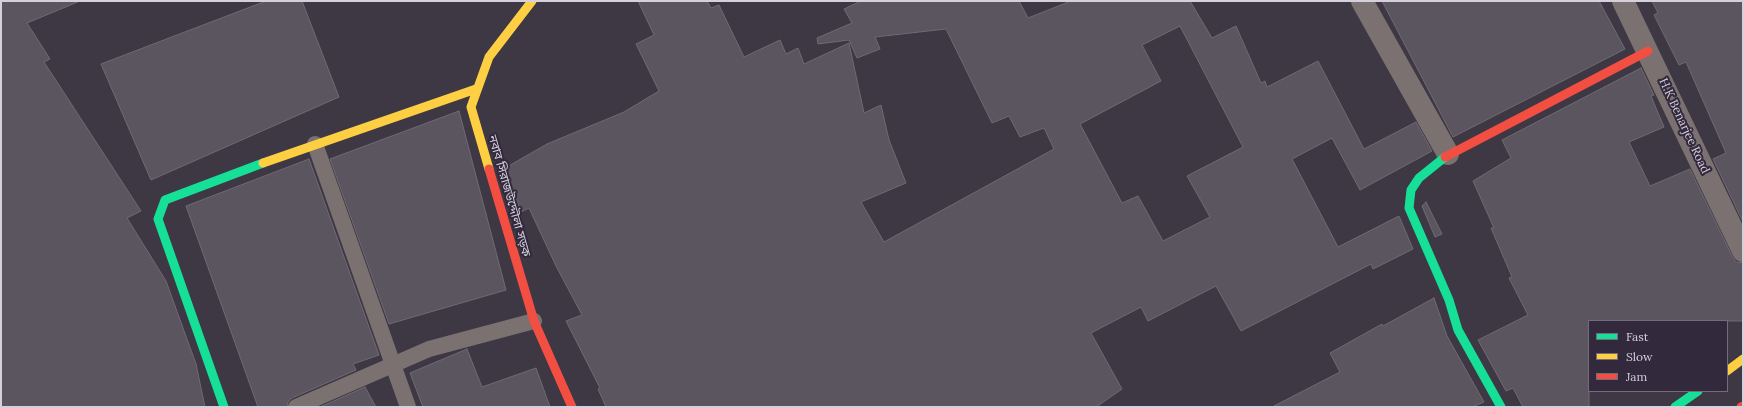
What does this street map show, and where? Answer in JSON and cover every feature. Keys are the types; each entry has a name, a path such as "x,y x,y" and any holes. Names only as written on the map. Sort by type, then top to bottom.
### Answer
{"street":[{"name":"নবাব সিরাজউদ্দৌলা সড়ক","path":"532,1 489,57 476,88 471,107 534,321 572,407"},
{"path":"1362,1 1448,154"},
{"name":"H.K Benarjee Road","path":"1623,1 1743,251"},
{"path":"1501,407 1458,330 1449,300 1408,208 1411,190 1419,178 1448,154 1648,51"},
{"path":"224,407 158,219 165,200 315,144 476,88"},
{"path":"1728,370 1743,360"},
{"path":"1675,407 1697,392"}],"lane":[{"path":"315,144 408,407"},
{"path":"296,407 429,349 534,321"}],"building":[{"path":"1,1 80,1 27,23 50,59 44,62 141,211 127,218 166,281 196,364 205,407 1,407"},
{"path":"266,1 302,1 339,97 151,180 101,64"},
{"path":"638,1 707,1 711,8 719,5 744,57 780,40 786,54 798,48 804,64 849,43 864,113 881,105 889,140 906,183 861,202 884,242 1054,149 1044,128 1020,137 1009,116 992,123 946,29 875,37 880,49 857,58 849,40 818,44 817,38 852,23 844,9 861,1 1019,1 1028,18 1071,1 1190,1 1212,38 1236,26 1261,83 1265,81 1267,87 1318,61 1364,149 1416,122 1432,151 1360,190 1332,138 1292,159 1338,247 1399,216 1413,249 1373,269 1371,264 1241,331 1216,286 1148,321 1141,307 1091,333 1122,389 1096,407 606,407 598,389 600,388 566,321 582,315 556,266 529,208 521,212 505,168 547,144 624,112 659,91 636,44 654,35","holes":["1180,26 1243,147 1187,176 1210,217 1163,241 1138,196 1122,203 1080,124 1161,81 1142,45"]},
{"path":"1382,1 1599,1 1625,49 1453,137"},
{"path":"1652,1 1743,1 1743,222 1713,159 1726,153 1686,62 1679,65 1654,15 1658,13"},
{"path":"1641,68 1654,95 1651,96 1664,127 1629,142 1650,186 1690,169 1732,256 1736,262 1743,263 1743,321 1588,320 1589,407 1523,407 1513,388 1506,391 1478,340 1528,315 1509,278 1512,277 1491,228 1494,228 1473,181 1511,158 1502,140"},
{"path":"459,111 506,290 389,324 330,159"},
{"path":"309,159 379,355 353,364 356,370 292,398 288,402 287,407 258,407 186,206"},
{"path":"1426,202 1442,234 1435,237 1422,206"},
{"path":"1434,298 1447,336 1484,402 1472,407 1272,407 1340,372 1330,353 1382,324 1383,326"},
{"path":"467,349 482,387 536,368 550,407 423,407 410,373"},
{"path":"365,387 376,407 320,407"}],"traffic: fast":[{"path":"1445,157 1419,178 1411,190 1409,208 1449,300 1458,330 1501,407"},
{"path":"224,407 158,219 165,200 263,163"},
{"path":"1675,407 1697,392"}],"traffic: slow":[{"path":"489,169 471,107 489,57 532,1"},
{"path":"263,163 476,89"},
{"path":"1728,370 1743,359"}],"traffic: jam":[{"path":"1445,157 1648,51"},
{"path":"489,169 534,321 572,407"}]}
